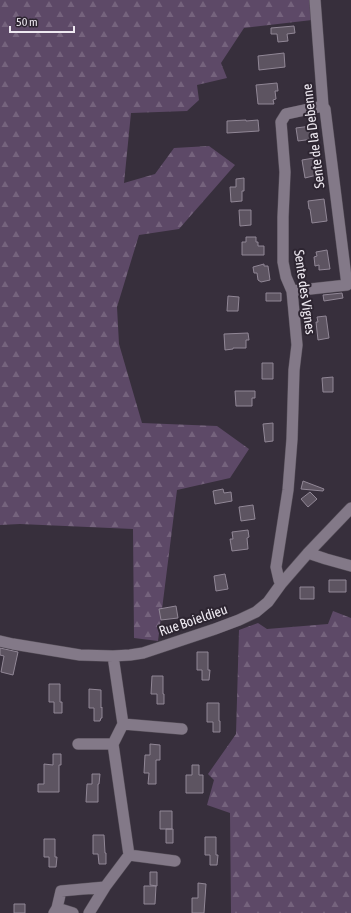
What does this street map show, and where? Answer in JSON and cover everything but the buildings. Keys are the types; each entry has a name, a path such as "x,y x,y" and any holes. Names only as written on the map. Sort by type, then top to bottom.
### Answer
{"street":[{"name":"Sente de la Debenne","path":"292,291 347,285 323,106 315,0"},
{"name":"Sente des Vignes","path":"281,584 276,567 288,490 292,439 294,370 297,344 292,291 286,277 283,262 285,172 282,122 286,114 323,106"},
{"name":"Rue Boieldieu","path":"0,641 80,655 130,655 143,653 239,620 256,612 268,602 281,584 308,553 351,508"},
{"path":"308,553 351,566"},
{"path":"89,913 105,887 129,855 113,744 123,724 113,656"},
{"path":"123,724 182,729"},
{"path":"78,744 113,744"},
{"path":"129,855 175,861"},
{"path":"73,913 55,911 61,891 105,887"}],"green space":[{"path":"0,0 310,0 312,20 244,28 221,63 227,78 197,85 199,100 187,111 131,113 124,183 155,174 174,148 209,146 235,165 179,229 139,235 117,307 119,344 142,423 217,426 249,449 230,478 177,490 158,641 134,638 133,529 20,524 0,525"},
{"path":"333,611 351,618 351,913 231,913 230,813 207,805 214,780 208,774 236,734 239,630 258,623 267,629 328,624"}]}
